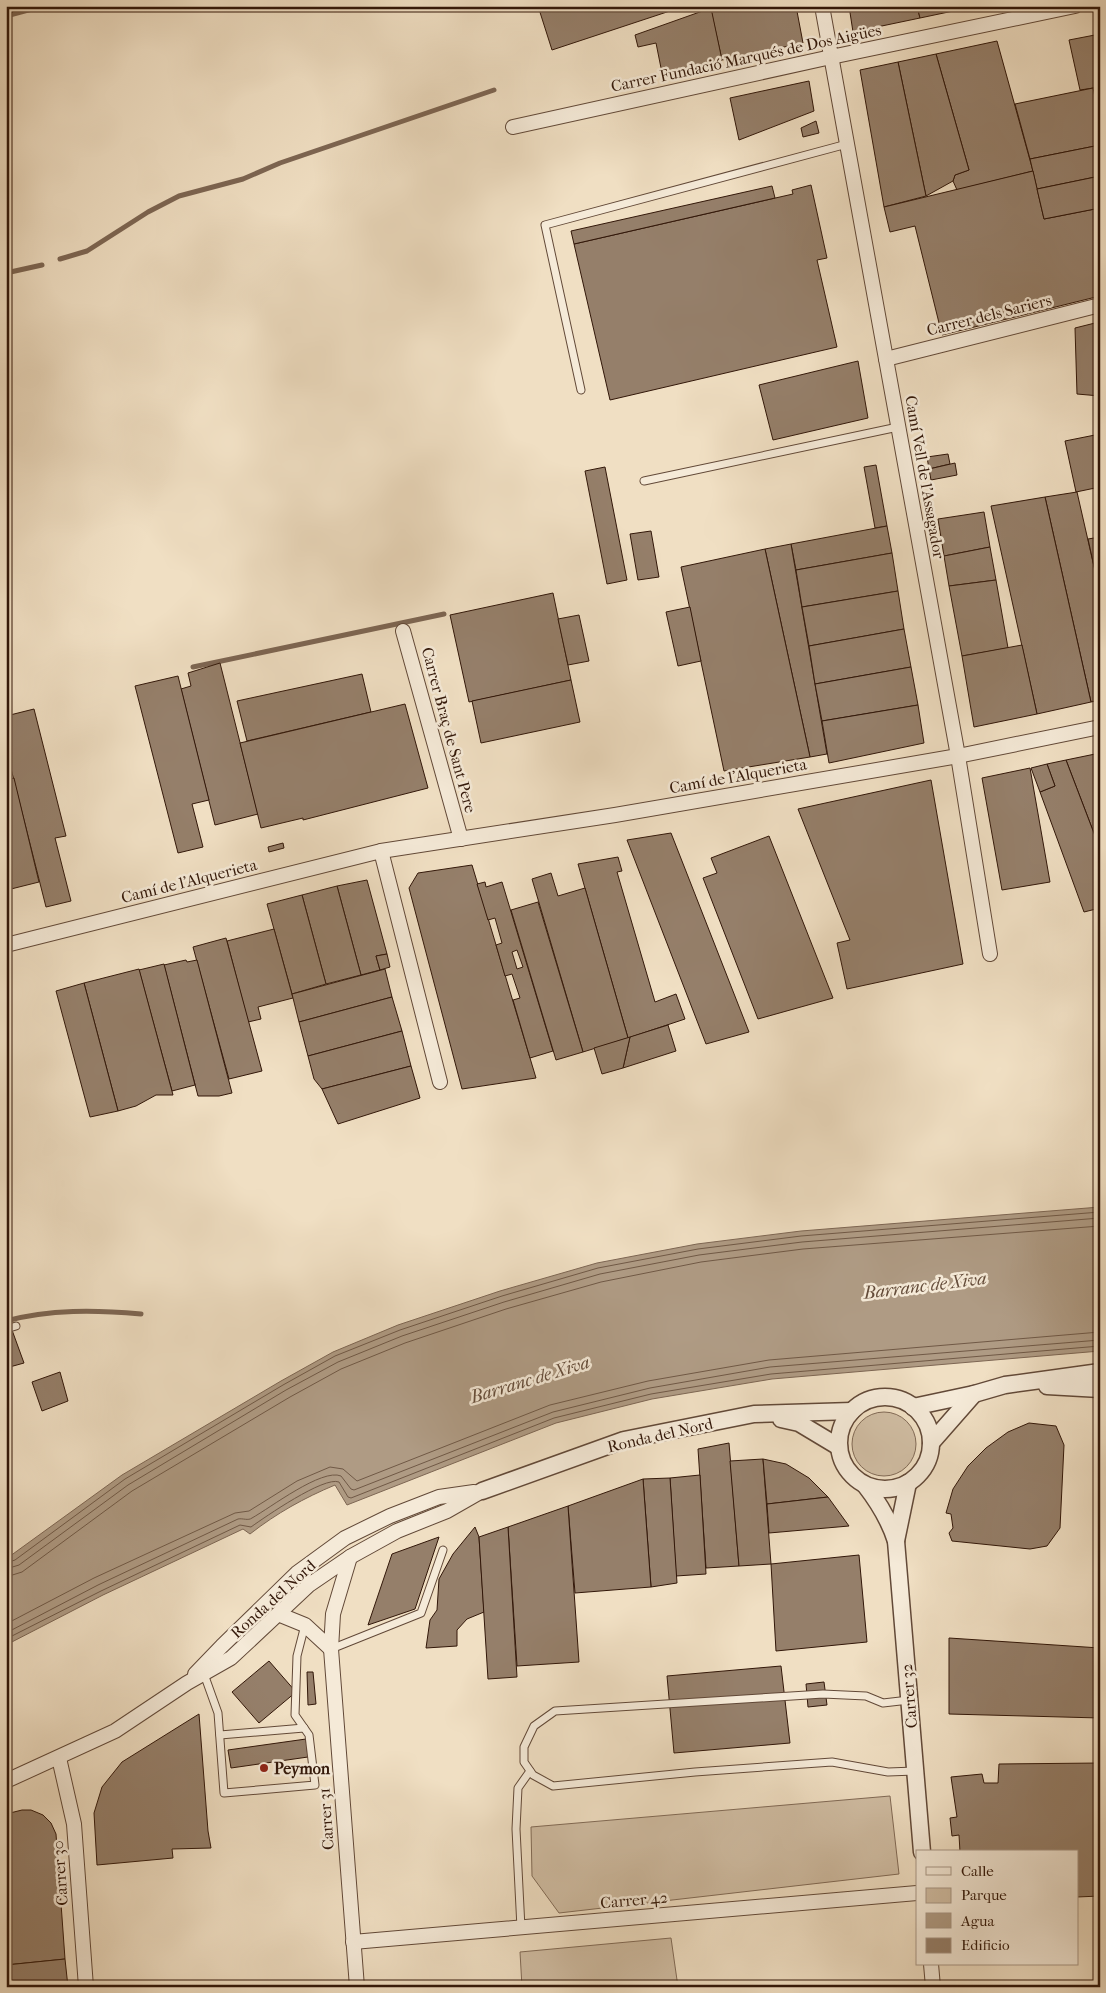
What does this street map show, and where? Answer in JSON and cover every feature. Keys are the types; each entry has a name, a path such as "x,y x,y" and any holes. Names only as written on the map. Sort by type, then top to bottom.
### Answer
{"street":[{"name":"Camí Vell de l'Assagador","path":"822,6 958,756 990,954"},
{"name":"Carrer Fundació Marqués de Dos Aigües","path":"513,127 1075,6"},
{"name":"Carrer dels Sariers","path":"886,359 1100,305"},
{"name":"Carrer Braç de Sant Pere","path":"403,631 461,839"},
{"name":"Camí de l'Alquerieta","path":"6,945 381,851 615,815 958,756 1100,727"},
{"path":"381,851 440,1082"},
{"path":"913,1406 974,1394 1005,1385 1100,1372"},
{"path":"1005,1385 1100,1389"},
{"path":"931,1443 974,1394"},
{"path":"882,1398 902,1400 913,1406 926,1423 931,1443 928,1458 921,1472 908,1483 894,1488 880,1489 865,1485 855,1479 841,1459 839,1447 840,1434 844,1421 862,1403 882,1398"},
{"name":"Ronda del Nord","path":"6,1780 59,1758 115,1731 187,1683 231,1658 309,1585 350,1557 398,1531 447,1511 482,1491 624,1440 754,1414 852,1411"},
{"name":"Ronda del Nord","path":"754,1414 799,1423 839,1447"},
{"name":"Carrer 32","path":"896,1541 908,1483"},
{"name":"Carrer 32","path":"865,1485 880,1504 896,1541 922,1850"},
{"name":"Ronda del Nord","path":"187,1683 297,1573 345,1538 390,1516 439,1497 482,1491"},
{"name":"Carrer 31","path":"350,1557 333,1614 331,1649 357,1987"},
{"path":"278,1614 305,1625 331,1649"},
{"name":"Carrer 30","path":"59,1758 74,1824 86,1987"},
{"name":"Carrer 42","path":"354,1942 916,1893"},
{"path":"931,1966 933,1987"}],"lane":[{"path":"581,390 545,225 847,144"},
{"path":"644,481 898,428"},
{"path":"6,1329 16,1326"},
{"path":"331,1649 420,1613 443,1550"},
{"path":"204,1674 218,1713 224,1793 315,1785 309,1735 294,1715 297,1656 305,1625"},
{"path":"909,1700 883,1703 866,1696 823,1694 555,1712 534,1726 524,1747 524,1762 533,1775 552,1786 695,1772 832,1762 888,1772 915,1772"},
{"path":"220,1735 304,1728"},
{"path":"521,1928 516,1829 518,1788 530,1770"}],"green space":[{"path":"884,1412 902,1418 910,1426 916,1444 910,1462 902,1470 884,1476 866,1470 858,1462 852,1444 858,1426 866,1418"},
{"path":"890,1796 899,1874 559,1913 532,1876 531,1827"},
{"path":"671,1938 678,1987 522,1987 520,1952"}],"water":[{"name":"Barranc de Xiva","path":"1100,1207 1100,1351 772,1379 652,1399 556,1423 347,1505 335,1485 312,1495 270,1519 250,1534 243,1529 103,1595 6,1645 6,1559 122,1475 333,1352 398,1325 500,1291 597,1263 697,1244 801,1231"}],"building":[{"path":"538,6 685,6 552,50"},
{"path":"710,6 796,6 803,43 722,60"},
{"path":"849,6 917,6 920,18 853,32"},
{"path":"917,6 977,6 920,18"},
{"path":"711,8 722,60 662,73 656,43 638,47 635,35"},
{"path":"1100,34 1100,87 1080,90 1069,40"},
{"path":"997,41 1033,171 957,190 953,181 955,175 969,170 936,54"},
{"path":"936,54 969,170 955,175 953,181 926,196 898,62"},
{"path":"898,62 926,196 884,207 860,70"},
{"path":"809,81 814,111 739,140 730,98"},
{"path":"1093,88 1100,120 1100,145 1030,159 1015,104"},
{"path":"816,121 819,133 803,137 801,128"},
{"path":"1100,145 1100,176 1037,189 1030,159"},
{"path":"1033,171 1044,219 1100,208 1100,296 942,335 915,226 890,232 884,207"},
{"path":"1100,176 1100,208 1044,219 1037,189"},
{"path":"811,185 827,258 817,260 837,347 610,400 574,244 793,194 792,190"},
{"path":"772,186 775,198 574,244 571,231"},
{"path":"1099,322 1100,396 1077,394 1075,328"},
{"path":"858,361 868,418 773,440 759,385"},
{"path":"1100,434 1100,487 1076,492 1065,441"},
{"path":"948,454 950,464 929,469 927,457"},
{"path":"955,463 957,475 931,480 929,469"},
{"path":"876,465 887,526 875,528 864,467"},
{"path":"605,467 627,580 607,584 585,471"},
{"path":"1077,492 1100,593 1100,700 1091,702 1045,497"},
{"path":"1045,497 1091,702 1037,714 991,506"},
{"path":"984,512 990,547 944,556 938,519"},
{"path":"887,526 892,553 796,570 791,544"},
{"path":"651,531 659,577 638,580 630,534"},
{"path":"1100,537 1100,593 1088,539"},
{"path":"791,544 827,754 810,757 765,549"},
{"path":"990,547 996,580 949,586 944,556"},
{"path":"765,549 810,757 724,771 681,567"},
{"path":"892,553 898,591 802,607 796,570"},
{"path":"996,580 1008,648 962,656 949,586"},
{"path":"898,591 904,629 809,646 802,607"},
{"path":"553,593 571,680 469,702 450,615"},
{"path":"690,607 701,661 678,666 666,612"},
{"path":"579,615 589,661 568,665 558,619"},
{"path":"904,629 911,667 815,684 809,646"},
{"path":"1022,645 1037,714 974,727 962,656"},
{"path":"220,663 258,814 215,825 181,689 191,686 188,673"},
{"path":"911,667 918,705 822,721 815,684"},
{"path":"362,674 371,712 247,741 237,701"},
{"path":"178,676 209,800 192,804 203,847 178,853 135,686"},
{"path":"571,680 580,722 481,743 472,701"},
{"path":"405,704 428,788 303,820 303,818 261,828 240,743"},
{"path":"918,705 924,743 829,763 822,721"},
{"path":"34,709 66,836 55,838 71,901 46,907 6,749 6,716"},
{"path":"1100,753 1100,849 1066,760"},
{"path":"1066,760 1100,849 1100,908 1084,912 1040,792 1055,786 1047,764"},
{"path":"1047,764 1055,786 1040,792 1031,768"},
{"path":"1030,768 1050,882 1002,890 982,778"},
{"path":"14,778 39,882 7,890 6,780"},
{"path":"931,780 963,964 847,989 837,943 850,940 798,809"},
{"path":"671,833 749,1032 706,1044 627,840"},
{"path":"769,836 833,998 758,1019 703,878 717,873 711,858"},
{"path":"283,843 284,848 269,852 268,847"},
{"path":"618,857 622,871 617,872 655,1002 676,994 685,1019 628,1038 578,864"},
{"path":"472,865 536,1078 462,1089 409,888 418,873"},
{"path":"551,873 558,896 585,888 628,1038 583,1052 532,879"},
{"path":"367,880 387,954 376,956 380,970 361,975 337,886"},
{"path":"485,882 486,887 502,882 553,1051 530,1058 513,1000 520,998 512,974 505,976 496,945 502,943 495,918 488,920 477,884","holes":["517,950 523,967 517,969 512,952"]},
{"path":"337,886 361,975 326,984 302,895"},
{"path":"302,895 326,984 292,994 267,904"},
{"path":"538,902 583,1052 556,1060 511,910"},
{"path":"274,929 293,998 258,1007 261,1019 248,1022 227,941"},
{"path":"226,938 262,1071 229,1079 193,947"},
{"path":"387,954 390,967 380,970 376,956"},
{"path":"186,960 187,962 197,960 232,1093 219,1096 198,1096 164,965"},
{"path":"164,964 195,1085 172,1091 139,970"},
{"path":"139,969 173,1095 156,1095 136,1106 118,1111 84,983"},
{"path":"385,969 392,997 299,1022 292,994"},
{"path":"84,983 118,1111 90,1117 56,991"},
{"path":"392,997 402,1031 308,1056 299,1022"},
{"path":"668,1025 676,1051 623,1068 630,1037"},
{"path":"402,1031 411,1066 322,1089 314,1079 308,1056"},
{"path":"630,1037 623,1068 602,1074 594,1048"},
{"path":"411,1066 420,1098 338,1124 322,1089"},
{"path":"12,1330 24,1363 6,1368 6,1331"},
{"path":"60,1372 68,1401 42,1411 32,1382"},
{"path":"1029,1423 1056,1426 1064,1445 1060,1528 1047,1546 1030,1549 952,1541 949,1533 953,1528 951,1514 946,1513 953,1489 968,1466 986,1448 1008,1432"},
{"path":"729,1443 739,1566 706,1568 698,1449"},
{"path":"763,1459 771,1564 739,1566 730,1461"},
{"path":"763,1459 786,1464 809,1478 828,1497 767,1504"},
{"path":"700,1475 706,1574 676,1576 670,1478"},
{"path":"670,1478 677,1583 651,1587 643,1479"},
{"path":"643,1479 651,1587 575,1593 568,1506"},
{"path":"828,1497 849,1526 769,1533 767,1504"},
{"path":"568,1506 579,1662 517,1666 508,1527"},
{"path":"475,1527 479,1537 484,1612 467,1619 457,1630 457,1646 426,1648 430,1620 437,1610 439,1579 453,1554"},
{"path":"508,1527 517,1677 488,1679 479,1537"},
{"path":"439,1537 415,1609 368,1625 392,1554"},
{"path":"859,1555 867,1642 776,1651 771,1564"},
{"path":"949,1638 1100,1648 1100,1718 949,1714"},
{"path":"269,1661 296,1692 259,1723 232,1692"},
{"path":"781,1666 790,1743 674,1753 667,1676"},
{"path":"307,1672 313,1672 316,1704 308,1705"},
{"path":"824,1682 827,1705 808,1707 806,1684"},
{"path":"199,1714 211,1848 172,1849 173,1858 97,1865 94,1813 102,1787 122,1762"},
{"path":"306,1739 308,1757 231,1768 228,1750"},
{"path":"1100,1763 1100,1896 1078,1897 1078,1850 960,1850 959,1835 952,1836 950,1818 957,1817 951,1777 982,1774 984,1783 998,1783 999,1764"},
{"path":"31,1810 43,1815 51,1823 56,1834 65,1959 6,1965 6,1814"},
{"path":"65,1959 68,1987 6,1987 6,1965"}],"waterway":[{"path":"6,16 43,6"},
{"path":"60,259 87,251 148,212 179,196 243,179 280,163 494,90"},
{"path":"6,273 42,265"},
{"path":"193,667 444,614"},
{"path":"6,1321 56,1312 141,1314"}],"place":[{"name":"Peymon","path":"264,1768"}]}
